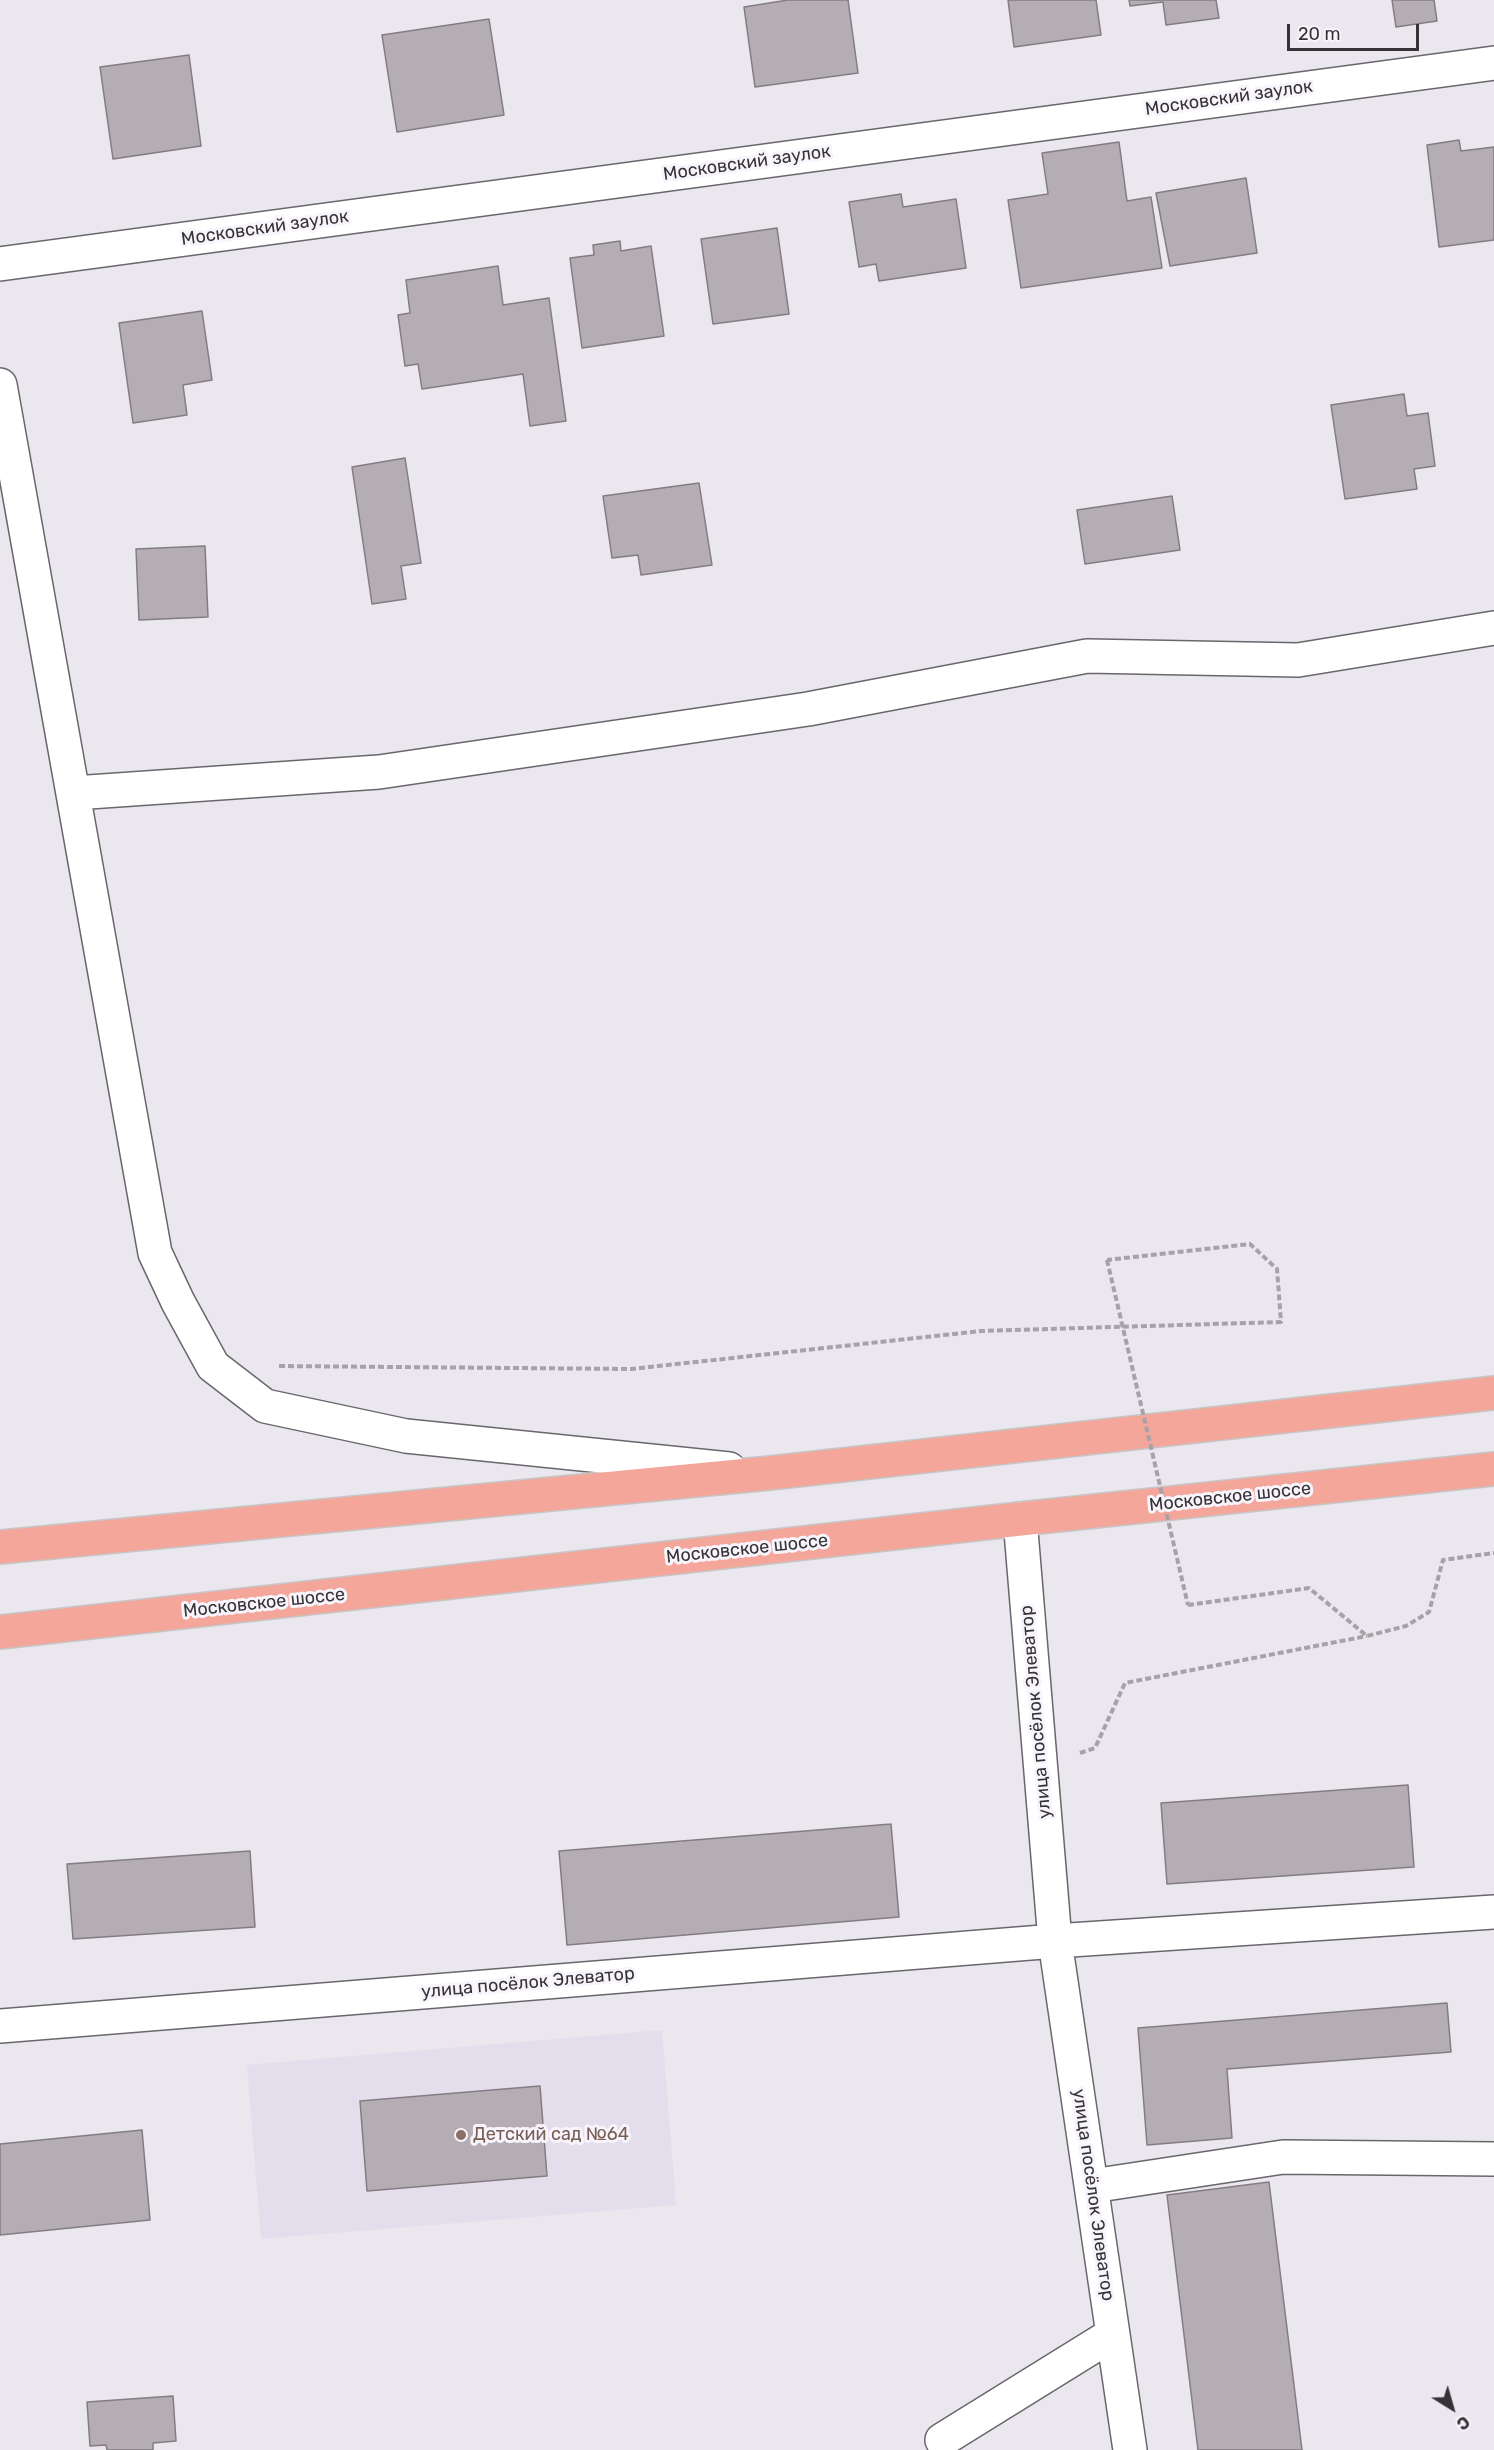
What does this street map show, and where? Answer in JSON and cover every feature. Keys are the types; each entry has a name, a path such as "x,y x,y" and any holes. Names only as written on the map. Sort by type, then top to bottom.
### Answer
{"highway":[{"path":"0,1547 770,1473 1494,1393"},
{"name":"Московское шоссе","path":"0,1632 1494,1469"}],"street":[{"name":"Московский заулок","path":"0,264 1494,63"},
{"path":"0,385 155,1253 178,1302 213,1366 265,1406 406,1436 770,1473"},
{"path":"74,793 379,772 808,710 1087,656 1298,660 1494,628"},
{"name":"улица посёлок Элеватор","path":"1020,1519 1055,1941 1130,2450"},
{"path":"1055,1941 1494,1912"},
{"name":"улица посёлок Элеватор","path":"0,2026 1055,1941"},
{"path":"1092,2186 1282,2157 1494,2159"},
{"path":"942,2440 1113,2334"}],"path":[{"path":"273,1366 631,1369 981,1330 1281,1322 1277,1269 1250,1244 1107,1260 1188,1605 1309,1588 1367,1636"},
{"path":"1041,1766 1095,1748 1125,1683 1367,1636 1406,1626 1429,1611 1443,1560 1494,1553"}],"shaded area":[{"name":"Детский сад №64","path":"662,2030 676,2205 261,2239 247,2065"}],"building":[{"path":"788,0 848,0 858,73 755,87 744,7"},
{"path":"1008,0 1096,0 1101,35 1014,47"},
{"path":"1129,0 1216,0 1219,18 1166,25 1163,2 1130,6"},
{"path":"1392,0 1434,0 1437,21 1396,27"},
{"path":"489,19 504,115 397,132 382,35"},
{"path":"189,55 201,146 113,159 100,67"},
{"path":"1459,140 1461,151 1494,147 1494,240 1439,247 1427,145"},
{"path":"1119,142 1127,201 1151,197 1162,268 1021,288 1008,200 1048,194 1042,153"},
{"path":"1246,178 1257,253 1170,266 1156,193"},
{"path":"901,194 903,207 956,199 966,268 879,281 876,264 859,267 849,202"},
{"path":"777,228 789,314 713,324 701,239"},
{"path":"620,241 621,251 651,246 664,336 582,348 570,258 594,255 593,245"},
{"path":"498,266 503,305 549,298 566,421 530,426 523,374 422,389 418,364 405,366 398,315 410,313 406,280"},
{"path":"202,311 212,380 183,385 187,415 133,423 119,323"},
{"path":"1404,394 1407,416 1428,413 1435,466 1414,469 1417,489 1345,499 1331,405"},
{"path":"405,458 421,563 401,566 406,599 372,604 352,467"},
{"path":"699,483 712,565 641,575 638,555 612,558 603,496"},
{"path":"1172,496 1180,550 1085,564 1077,510"},
{"path":"205,546 208,617 139,620 136,549"},
{"path":"1408,1785 1414,1867 1167,1884 1161,1803"},
{"path":"891,1824 899,1917 567,1945 559,1851"},
{"path":"250,1851 255,1927 73,1939 67,1864"},
{"path":"1447,2003 1451,2052 1227,2069 1232,2138 1147,2145 1138,2028"},
{"path":"540,2086 547,2176 367,2191 360,2101"},
{"path":"142,2130 150,2220 0,2235 0,2144"},
{"path":"1269,2182 1302,2450 1198,2450 1167,2195"},
{"path":"173,2396 176,2441 153,2443 153,2450 107,2450 106,2445 90,2446 87,2402"}],"place":[{"name":"Детский сад №64","path":"461,2135"}]}
